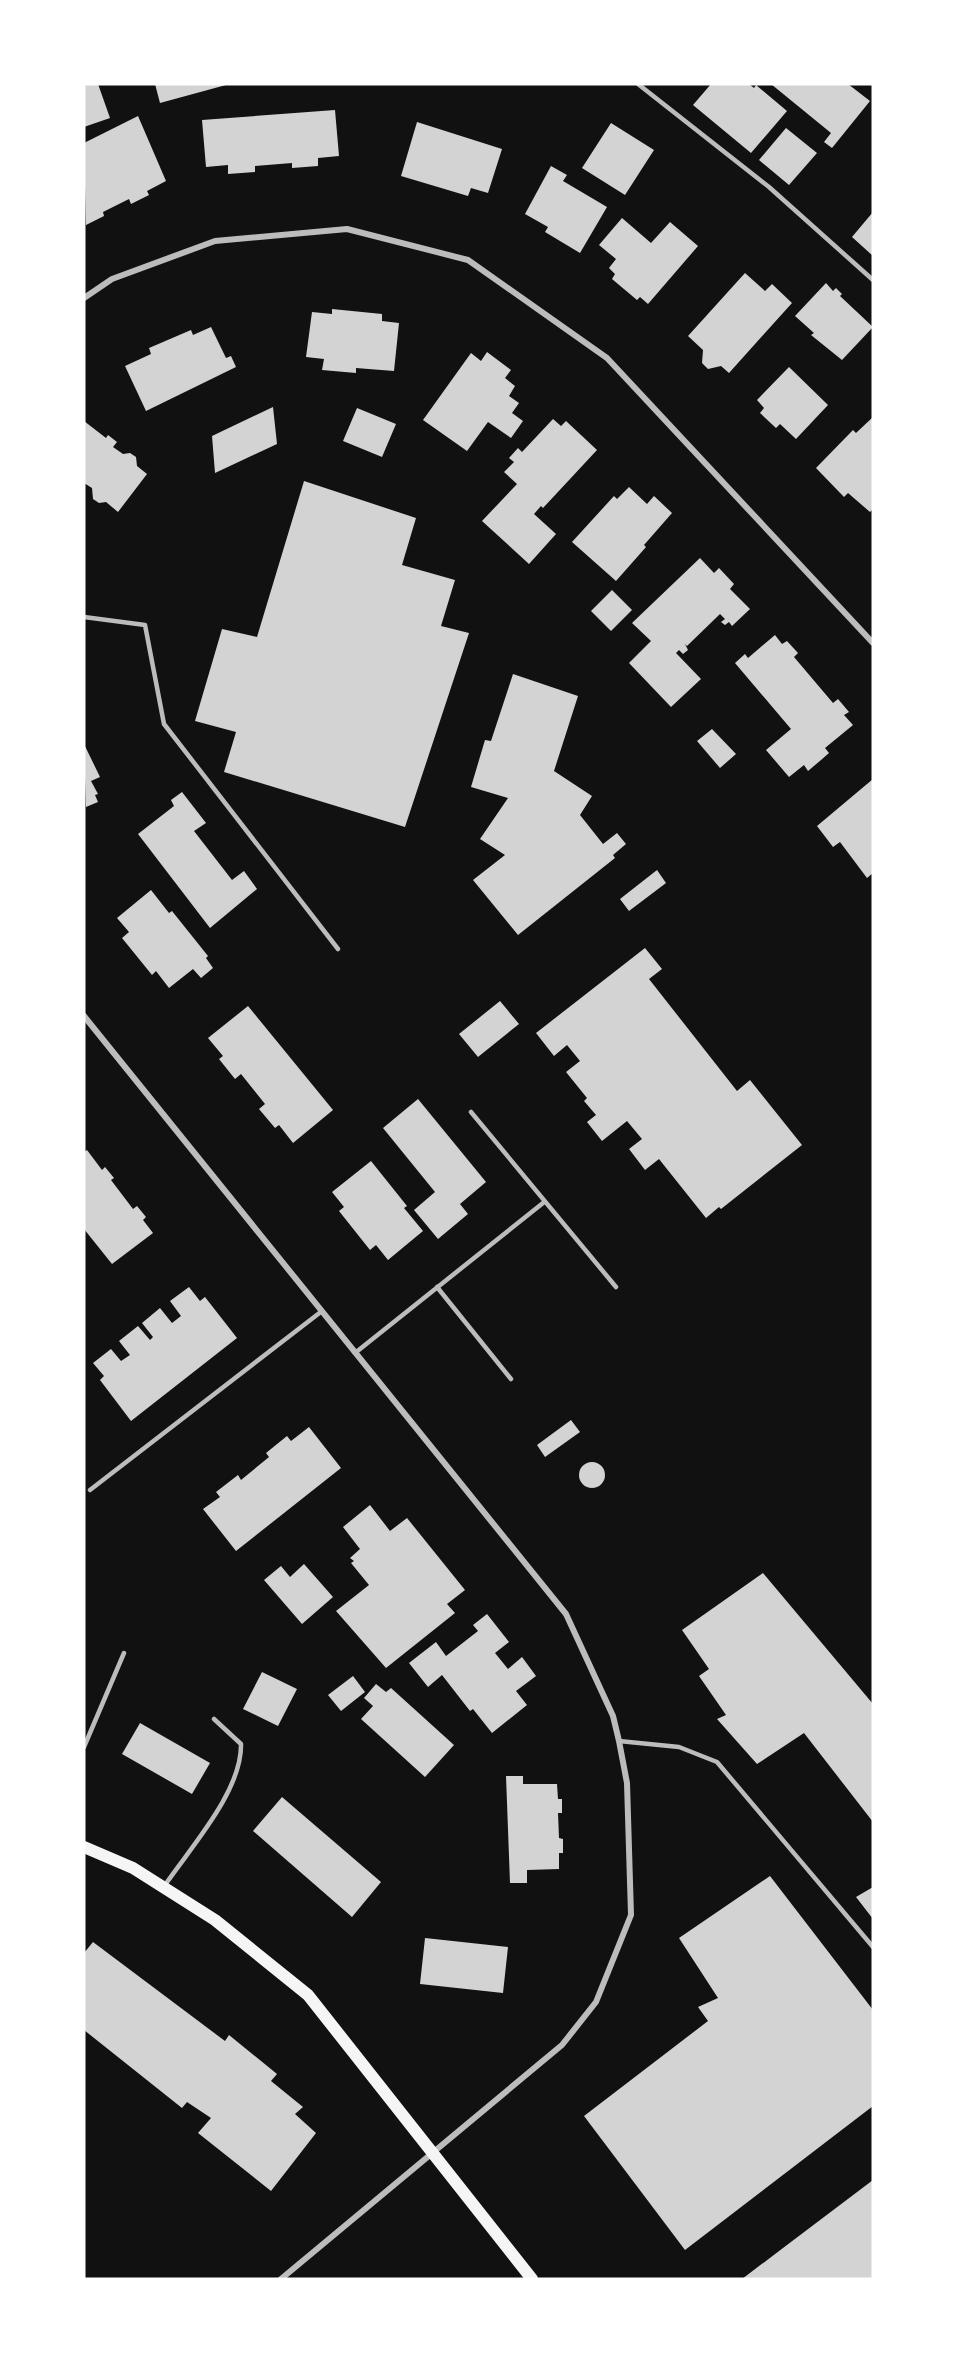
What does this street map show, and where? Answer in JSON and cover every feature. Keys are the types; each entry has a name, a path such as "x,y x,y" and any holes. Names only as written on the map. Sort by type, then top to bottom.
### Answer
{"main road":[{"path":"84,1847 133,1868 215,1920 308,1995 532,2279"}],"street":[{"path":"84,298 112,279 215,241 347,229 468,260 607,358 873,643"},
{"path":"84,1016 566,1614 613,1716 627,1783 631,1915 596,2002 562,2045 281,2279"}],"lane":[{"path":"638,84 770,187 873,280"},
{"path":"84,617 145,625 164,724 338,949"},
{"path":"471,1112 543,1203 616,1287"},
{"path":"356,1353 543,1203"},
{"path":"437,1287 512,1379"},
{"path":"90,1490 322,1311"},
{"path":"84,1747 124,1653"},
{"path":"163,1888 223,1801 241,1758 241,1744 214,1719"},
{"path":"619,1741 679,1747 717,1762 873,1947"}],"building":[{"path":"84,84 98,84 110,118 84,127"},
{"path":"155,84 226,84 226,85 160,103"},
{"path":"711,84 749,84 754,88 756,85 787,111 751,153 693,105"},
{"path":"771,84 848,84 870,101 832,148 824,142 831,133"},
{"path":"335,110 339,156 318,158 318,166 292,168 292,163 255,166 255,172 228,174 228,165 206,167 202,120"},
{"path":"138,116 166,181 147,191 149,195 131,204 129,199 103,212 104,216 86,225 84,143"},
{"path":"417,122 502,149 488,193 471,188 468,196 401,176"},
{"path":"611,123 654,150 625,195 582,168"},
{"path":"786,128 817,153 789,185 759,160"},
{"path":"551,166 567,175 563,181 607,207 580,253 545,232 548,227 525,214"},
{"path":"873,212 873,256 852,237"},
{"path":"622,218 651,243 670,222 698,246 648,304 640,297 637,300 612,279 615,274 609,268 616,259 599,245"},
{"path":"745,273 765,291 772,284 792,303 729,373 721,366 708,369 702,363 703,350 688,336"},
{"path":"826,283 833,291 836,288 842,294 840,296 873,327 842,360 811,335 814,333 795,316"},
{"path":"332,309 382,314 382,321 399,323 394,371 356,368 356,373 322,370 324,359 306,357 312,312 332,314"},
{"path":"211,327 226,358 231,356 236,367 146,411 125,366 151,354 149,348 191,330 193,335"},
{"path":"487,352 511,370 505,378 515,386 509,396 519,403 512,413 523,421 511,438 488,422 467,451 423,420 471,353 481,361"},
{"path":"789,367 828,405 796,439 780,424 776,428 760,413 764,408 757,400"},
{"path":"273,407 277,444 215,473 212,436"},
{"path":"357,408 396,424 382,457 343,441"},
{"path":"873,417 873,509 870,512 848,493 844,497 816,468 853,430 856,433"},
{"path":"553,419 561,426 566,421 597,450 543,508 541,506 534,514 556,534 529,564 482,521 517,484 504,472 514,462 509,458 518,448 522,452"},
{"path":"84,421 106,438 108,435 117,442 113,447 123,454 130,453 136,457 137,466 147,474 118,512 106,502 99,503 93,499 92,488 84,483"},
{"path":"304,481 416,518 402,565 455,580 441,626 469,633 405,827 224,772 236,732 195,721 222,629 257,637"},
{"path":"629,487 647,504 654,496 672,513 616,581 572,542 614,496 617,499"},
{"path":"700,558 714,573 719,568 734,584 730,589 750,609 732,626 729,622 725,625 721,622 725,619 720,614 687,646 685,644 688,650 683,654 679,650 676,653 701,679 671,707 629,663 651,641 632,623"},
{"path":"612,590 632,610 611,631 591,611"},
{"path":"775,635 782,644 787,641 798,653 794,657 833,703 838,699 849,712 844,715 853,725 825,748 829,753 808,771 804,765 789,777 766,750 791,729 735,663 745,654 748,658"},
{"path":"513,674 578,696 554,771 592,796 580,815 603,844 617,833 626,844 613,855 615,858 518,935 473,880 505,855 480,839 508,798 471,787 485,740 491,741"},
{"path":"712,729 736,754 720,768 697,741"},
{"path":"84,744 100,777 91,781 98,794 95,795 98,802 86,807"},
{"path":"873,779 873,873 867,878 840,842 833,847 817,826"},
{"path":"182,792 206,823 194,831 232,880 244,871 257,889 210,928 138,834 174,806 171,800"},
{"path":"657,870 666,883 629,911 620,899"},
{"path":"151,890 169,913 172,911 208,956 206,958 213,968 201,978 193,969 169,988 156,971 152,975 122,938 129,932 117,918"},
{"path":"645,948 662,969 649,979 737,1091 750,1080 802,1145 721,1209 719,1207 706,1218 659,1159 645,1170 629,1149 642,1139 627,1121 602,1141 587,1122 596,1115 584,1101 587,1098 566,1072 580,1061 567,1045 554,1056 536,1033"},
{"path":"500,1001 519,1024 478,1057 459,1034"},
{"path":"248,1006 333,1110 293,1143 279,1125 275,1128 259,1109 265,1104 241,1074 235,1079 219,1059 223,1056 208,1038"},
{"path":"418,1099 486,1182 460,1204 468,1214 438,1239 414,1210 435,1192 383,1128"},
{"path":"87,1150 102,1170 105,1167 114,1178 111,1180 133,1209 137,1206 146,1217 143,1220 153,1233 112,1264 84,1229 84,1152"},
{"path":"371,1161 407,1206 404,1208 423,1231 388,1260 376,1245 370,1250 339,1211 344,1207 332,1192"},
{"path":"189,1287 200,1301 205,1297 237,1338 131,1421 100,1380 104,1376 93,1363 111,1349 121,1361 130,1355 119,1341 138,1326 150,1340 153,1337 142,1323 160,1308 172,1323 181,1316 170,1301"},
{"path":"571,1420 580,1432 545,1457 537,1445"},
{"path":"309,1427 341,1468 236,1551 203,1509 220,1497 216,1492 238,1475 241,1480 269,1457 266,1453 287,1436 291,1441"},
{"path":"592,1462 601,1466 605,1475 601,1484 592,1488 583,1484 579,1475 583,1466"},
{"path":"370,1505 390,1531 407,1518 465,1590 447,1604 455,1613 386,1668 336,1611 369,1585 351,1563 354,1561 350,1558 360,1549 343,1527"},
{"path":"304,1564 333,1597 302,1624 264,1580 281,1566 290,1577"},
{"path":"763,1573 873,1704 873,1822 804,1733 757,1764 717,1719 726,1715 699,1676 709,1669 682,1630"},
{"path":"487,1614 509,1642 495,1653 508,1669 522,1657 536,1676 516,1691 527,1705 492,1733 473,1709 470,1711 442,1675 428,1687 409,1663 436,1642 446,1656 478,1631 473,1625"},
{"path":"262,1672 297,1689 278,1726 243,1709"},
{"path":"353,1676 365,1692 341,1711 328,1695"},
{"path":"376,1684 386,1692 391,1688 454,1745 425,1777 361,1719 373,1706 364,1698"},
{"path":"140,1723 210,1763 192,1794 122,1754"},
{"path":"506,1776 523,1776 523,1784 557,1784 558,1799 562,1799 562,1813 558,1813 559,1838 563,1839 563,1853 559,1853 559,1869 527,1870 527,1883 510,1883"},
{"path":"282,1797 381,1882 352,1917 253,1831"},
{"path":"770,1876 873,2010 873,2106 685,2250 584,2116 708,2021 698,2007 718,1998 679,1938"},
{"path":"873,1887 873,1919 856,1897"},
{"path":"425,1938 508,1947 503,1993 420,1984"},
{"path":"93,1942 225,2041 229,2035 277,2074 271,2081 303,2107 295,2114 316,2133 271,2191 198,2133 211,2118 187,2102 182,2108 84,2030 84,1953"},
{"path":"873,2180 873,2279 742,2279 783,2248"}]}
